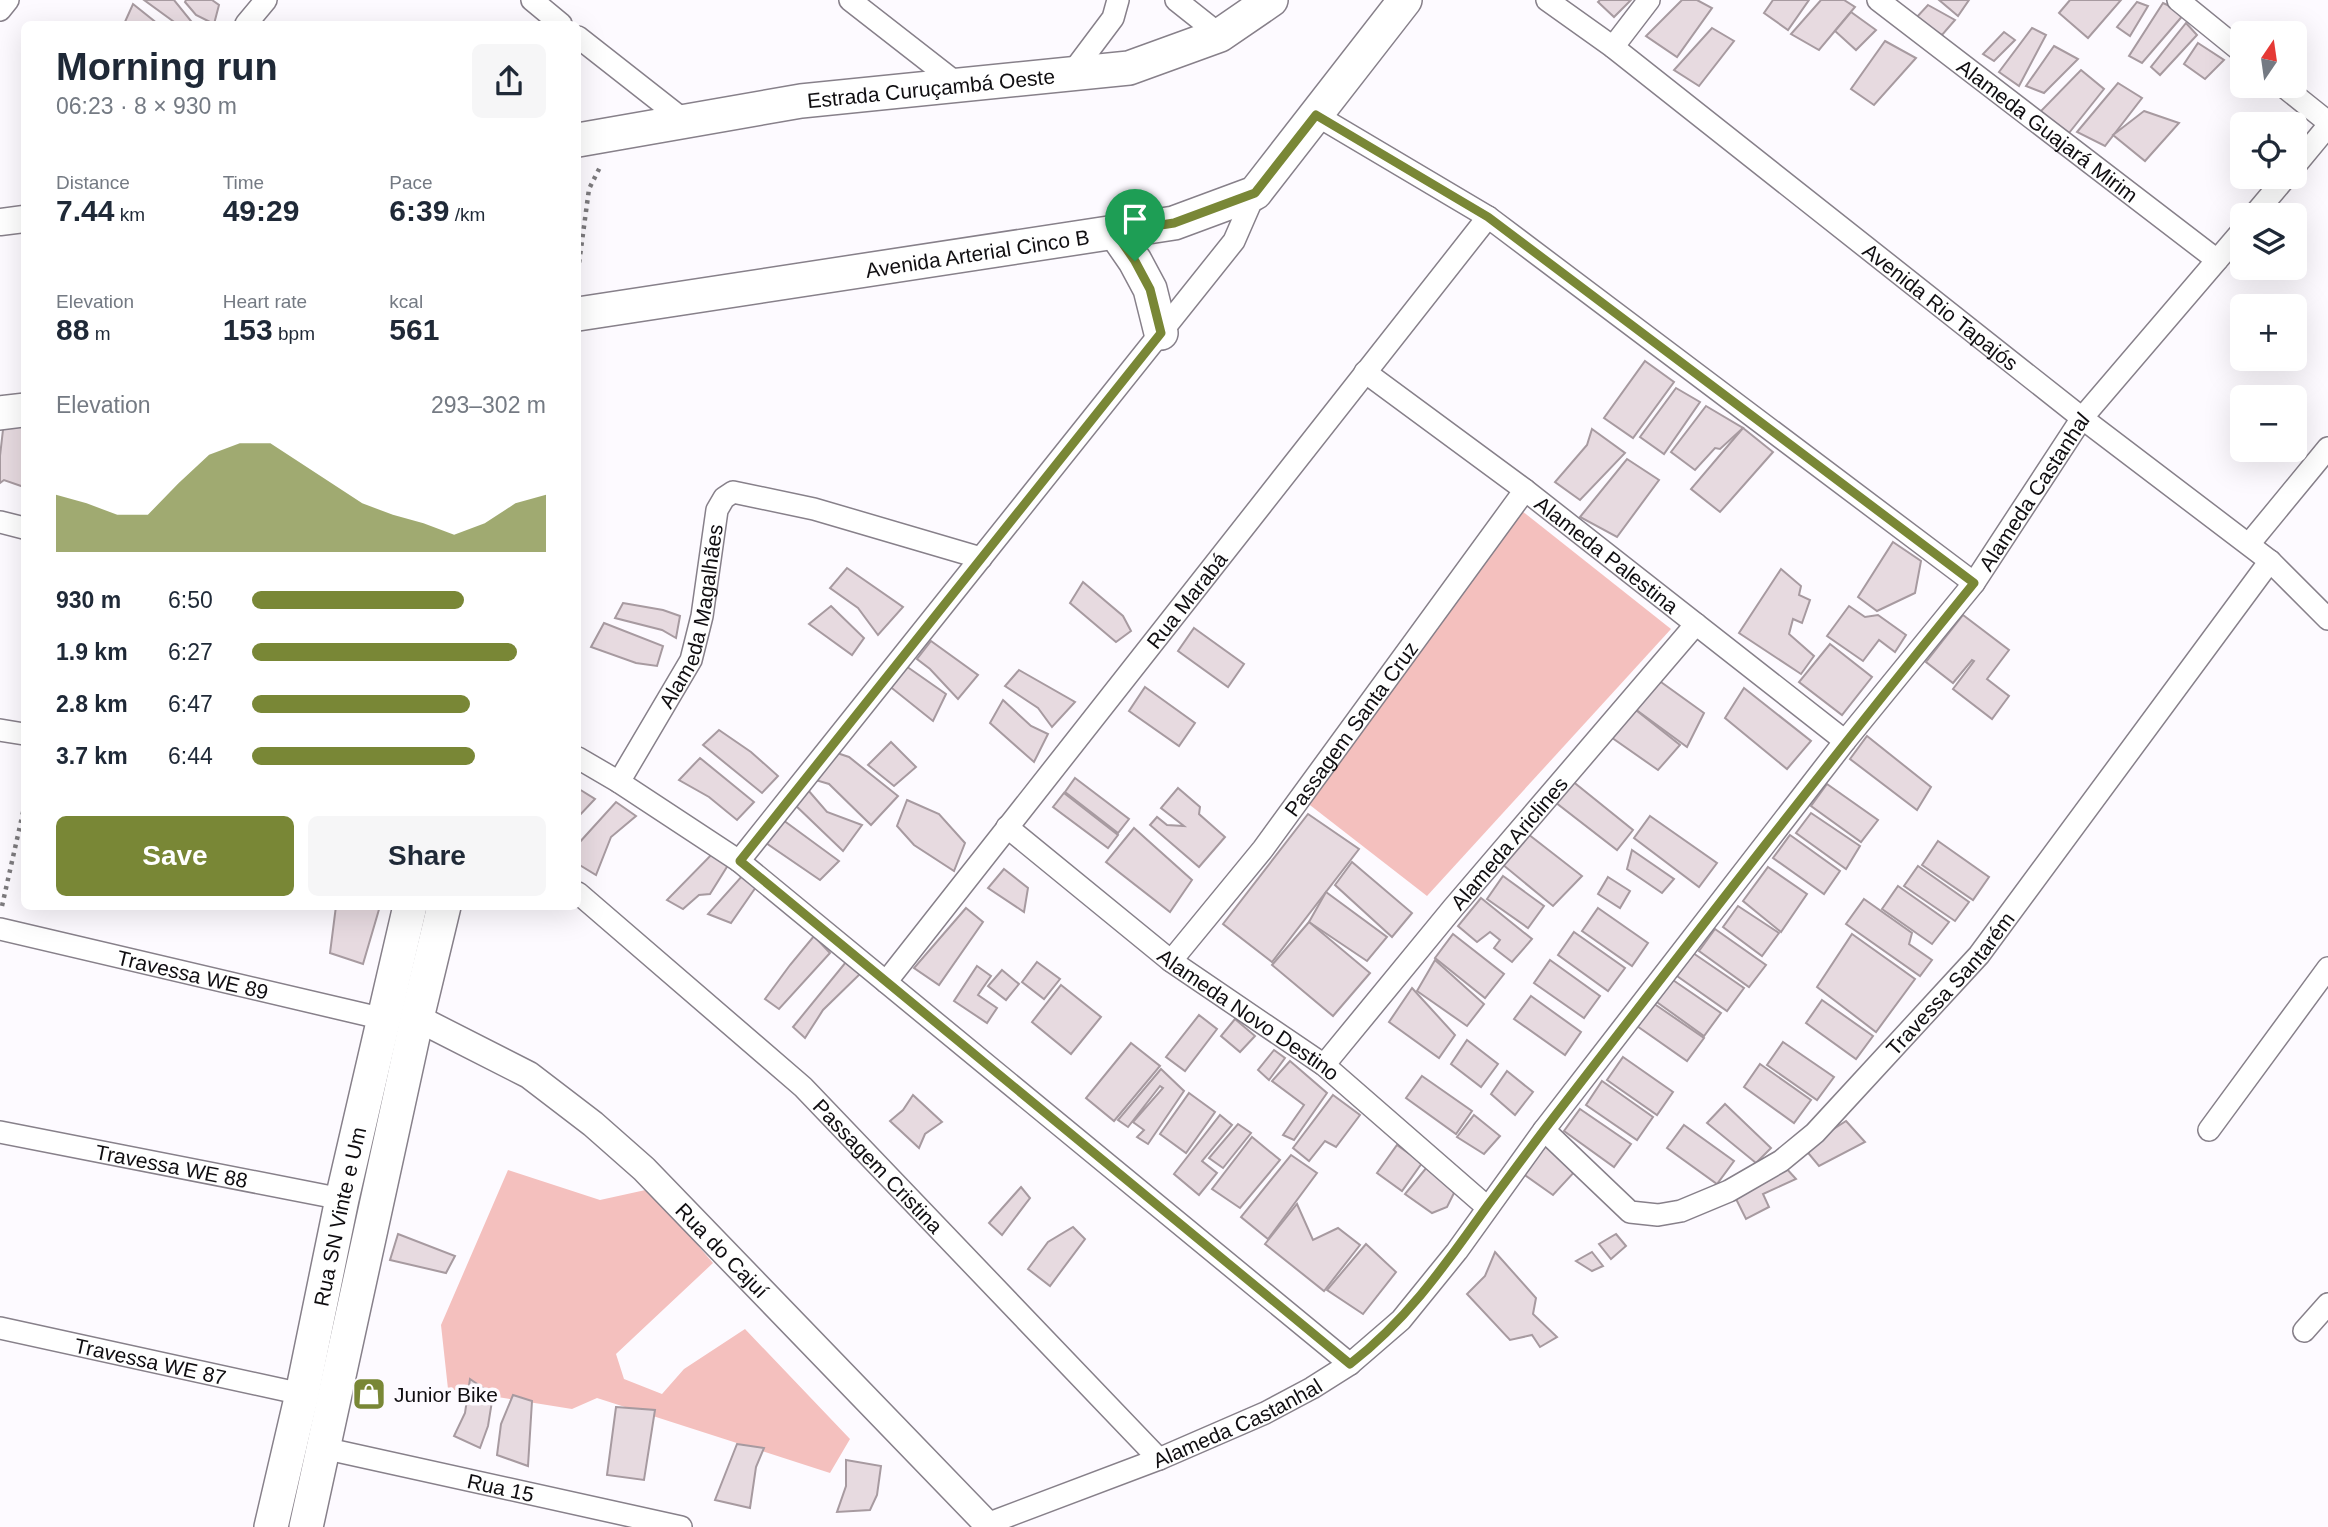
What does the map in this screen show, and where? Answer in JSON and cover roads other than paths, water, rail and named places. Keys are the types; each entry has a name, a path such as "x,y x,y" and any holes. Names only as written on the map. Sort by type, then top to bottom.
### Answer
{"main road":[{"name":"Estrada Curuçambá Oeste","path":"581,139 801,101 1129,68 1220,35 1271,0"},
{"path":"1255,193 1405,0"},
{"name":"Avenida Arterial Cinco B","path":"581,314 1174,223 1255,193"},
{"path":"1115,232 1150,289 1161,333"},
{"path":"0,414 21,410"},
{"name":"Rua SN Vinte e Um","path":"273,1517 302,1394 342,1199 409,910"},
{"name":"Rua SN Vinte e Um","path":"307,1521 443,910"},
{"path":"273,1517 307,1521"}],"street":[{"path":"0,10 8,0"},
{"path":"248,21 266,0"},
{"path":"532,0 557,21"},
{"path":"850,0 959,85"},
{"path":"1071,74 1113,18 1118,0"},
{"path":"1176,0 1220,35"},
{"name":"Avenida Rio Tapajós","path":"1546,0 1613,47 2082,418 2249,544 2270,561 2328,619"},
{"path":"1613,47 1649,0"},
{"name":"Alameda Guajará Mirim","path":"1878,0 2217,260"},
{"path":"2178,0 2230,42"},
{"path":"581,39 685,121"},
{"path":"2297,98 2328,124 2307,151"},
{"path":"1316,115 1488,217 1974,583"},
{"path":"2264,203 2276,189"},
{"path":"740,861 1234,241 1255,193"},
{"name":"Rua Marabá","path":"886,982 1488,217"},
{"path":"0,222 21,219"},
{"name":"Alameda Castanhal","path":"988,1526 1158,1459 1265,1413 1350,1364 1401,1320 1457,1251 1544,1130 1845,741 1974,583 2082,418 2230,244"},
{"name":"Alameda Palestina","path":"1365,372 1525,490 1845,741"},
{"path":"2249,544 2328,448"},
{"name":"Passagem Santa Cruz","path":"1171,961 1263,849 1525,490"},
{"name":"Alameda Magalhães","path":"619,782 691,660 702,616 717,510 724,498 733,492 814,509 981,558"},
{"path":"0,522 21,527"},
{"name":"Travessa Santarém","path":"1544,1130 1630,1212 1658,1216 1681,1211 1729,1191 1781,1161 1815,1133 1979,955 2270,561"},
{"name":"Alameda Ariclines","path":"1324,1065 1453,908 1696,624"},
{"path":"0,730 21,734"},
{"path":"581,760 740,861 1350,1364"},
{"name":"Alameda Novo Destino","path":"1007,827 1171,961 1324,1065 1487,1207"},
{"name":"Passagem Cristina","path":"581,895 803,1087 1158,1459"},
{"name":"Travessa WE 89","path":"0,929 384,1019"},
{"path":"2209,1130 2328,968"},
{"name":"Rua do Cajuí","path":"417,1018 528,1075 593,1124 644,1169 988,1526"},
{"name":"Travessa WE 88","path":"0,1132 342,1199"},
{"path":"2304,1331 2328,1304"},
{"name":"Travessa WE 87","path":"0,1328 302,1394"},
{"name":"Rua 15","path":"323,1448 681,1527"}],"place":[{"name":"Junior Bike","path":"369,1394"}]}
